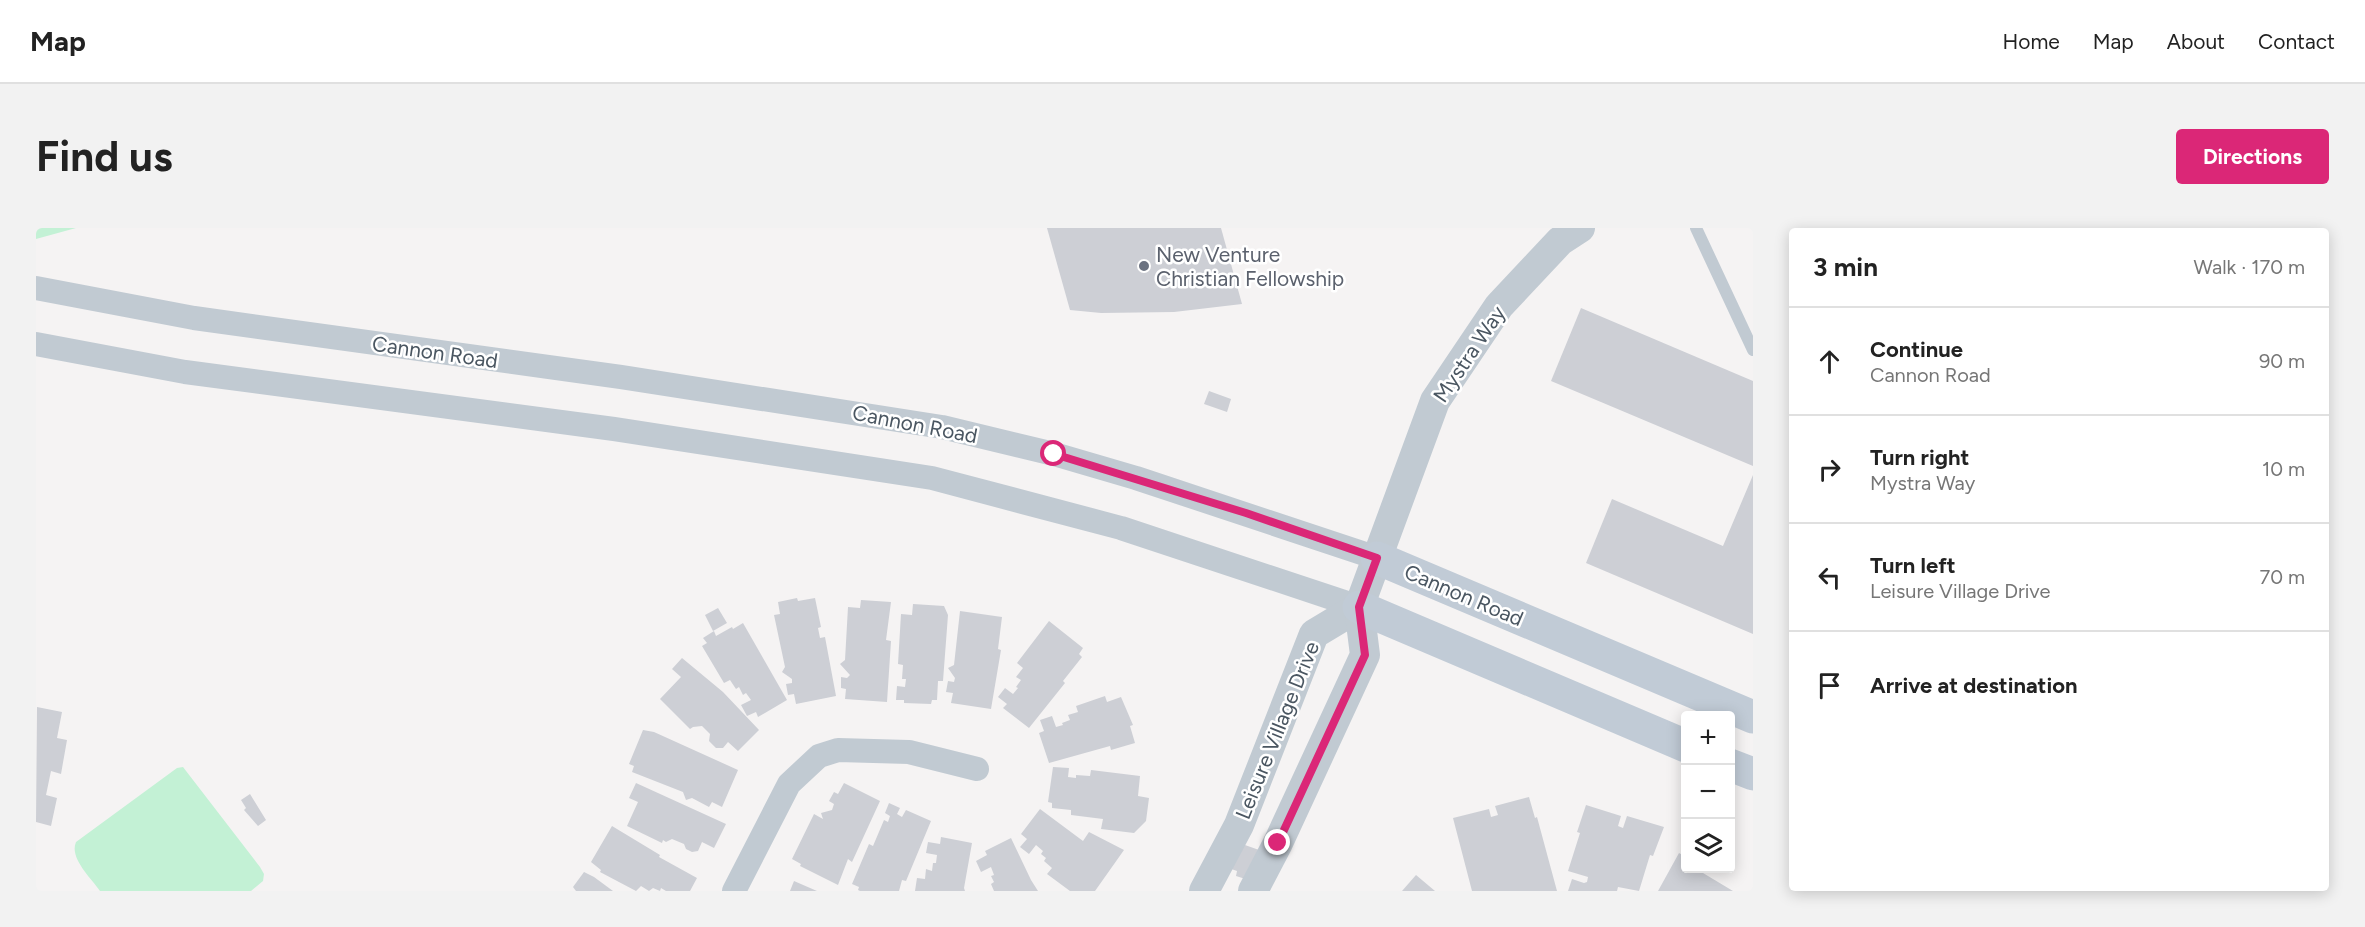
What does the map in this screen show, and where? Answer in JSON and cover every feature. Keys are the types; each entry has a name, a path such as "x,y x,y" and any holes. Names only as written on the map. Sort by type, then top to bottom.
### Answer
{"main road":[{"name":"Cannon Road","path":"1377,558 1753,717"},
{"path":"1359,607 1681,744"},
{"path":"1735,767 1753,774"}],"street":[{"name":"Mystra Way","path":"1359,607 1435,401 1499,306 1560,241 1580,228"},
{"name":"Cannon Road","path":"36,288 194,318 632,379 942,427 1054,454 1136,478 1377,558"},
{"path":"36,344 184,372 614,429 932,478 1121,528 1359,607"},
{"name":"Leisure Village Drive","path":"1204,891 1239,825 1314,633 1359,607 1365,655 1278,843 1253,891"},
{"path":"734,891 789,784 819,756 838,750 909,752 977,769"}],"lane":[{"path":"1696,228 1753,350"}],"green space":[{"path":"36,228 76,228 36,239"},
{"path":"183,767 260,867 264,874 263,881 251,891 100,891 78,861 76,842 177,768"}],"building":[{"name":"New Venture Christian Fellowship","path":"1047,228 1221,228 1242,304 1174,312 1101,313 1070,310"},
{"path":"1581,308 1753,381 1753,466 1551,381"},
{"path":"1209,391 1231,399 1227,412 1204,404"},
{"path":"1753,475 1753,634 1586,563 1612,499 1723,546"},
{"path":"797,598 798,601 815,598 821,627 818,628 820,638 825,637 836,696 796,704 794,694 788,695 786,684 792,683 792,679 782,672 785,667 774,615 780,614 778,602"},
{"path":"861,600 891,602 886,640 891,641 887,702 845,699 846,689 841,688 841,677 847,678 850,675 840,664 845,660 848,607 860,608"},
{"path":"913,604 944,606 948,615 943,681 938,681 937,700 932,700 931,704 904,703 904,700 896,700 897,686 905,687 906,679 902,679 903,665 898,664 901,614 912,615"},
{"path":"718,608 727,623 713,631 705,615"},
{"path":"960,611 1002,617 998,649 1001,650 991,709 951,703 953,693 946,692 948,681 954,682 955,678 948,668 954,665"},
{"path":"1049,621 1083,648 1079,654 1082,657 1063,681 1065,683 1029,728 1003,708 1007,704 998,697 1005,688 1013,694 1018,688 1016,687 1021,680 1016,677 1023,668 1017,663"},
{"path":"743,623 787,700 758,717 756,712 747,716 741,705 751,700 746,693 743,695 739,687 736,689 730,680 724,683 702,646 707,643 703,638 714,631 716,636"},
{"path":"682,658 723,692 759,730 738,751 728,742 723,748 716,748 709,741 710,734 702,726 690,729 660,699 681,677 672,669"},
{"path":"1105,696 1107,702 1121,697 1133,725 1130,726 1135,743 1111,750 1110,746 1049,763 1039,733 1044,731 1040,720 1052,716 1056,727 1063,725 1062,723 1070,720 1068,715 1078,712 1076,706"},
{"path":"37,707 62,712 57,738 67,740 61,774 51,771 46,795 57,798 51,826 36,822"},
{"path":"643,730 654,732 738,770 722,807 712,802 709,807 692,798 686,800 683,792 632,772 634,766 629,764"},
{"path":"1053,767 1069,768 1068,777 1076,778 1076,775 1090,776 1091,770 1140,776 1138,796 1149,798 1146,821 1134,833 1101,829 1103,819 1071,815 1071,810 1052,808 1052,803 1048,802"},
{"path":"636,783 726,824 714,848 702,842 698,851 692,852 686,849 684,844 672,839 666,842 663,840 662,843 627,826 638,802 629,798"},
{"path":"844,783 880,801 852,862 848,859 838,885 800,866 801,864 792,859 814,814 823,819 821,813 832,810 834,804 829,801 834,792 838,794"},
{"path":"250,794 266,820 258,826 244,810 246,808 241,800"},
{"path":"1529,797 1535,818 1537,817 1557,891 1472,891 1453,818 1489,809 1491,817 1498,815 1495,806"},
{"path":"889,803 900,808 897,814 902,817 906,810 931,821 906,881 902,880 899,891 860,891 859,887 852,884 869,844 873,846 884,820 888,822 890,816 885,813"},
{"path":"1586,805 1621,816 1618,826 1623,828 1627,816 1664,827 1653,856 1650,855 1639,891 1618,887 1617,891 1568,891 1572,879 1587,882 1588,877 1568,871"},
{"path":"1040,809 1083,841 1089,832 1124,850 1095,891 1070,891 1047,874 1052,868 1044,861 1046,858 1041,854 1043,851 1036,845 1029,854 1020,847 1027,839 1021,834"},
{"path":"612,826 660,855 659,857 697,878 690,891 666,891 661,888 660,891 653,888 649,891 641,886 636,891 600,872 601,870 591,862"},
{"path":"941,837 972,843 965,891 915,891 917,878 925,879 926,869 932,871 933,863 936,863 937,855 926,853 928,842 940,844"},
{"path":"1011,838 1038,891 994,891 991,884 994,882 991,876 994,875 991,867 981,872 976,861 987,855 985,851"},
{"path":"1225,838 1262,851 1255,882 1236,876 1237,871 1217,864"},
{"path":"1679,853 1681,854 1681,873 1703,873 1733,891 1658,891"},
{"path":"584,872 613,891 576,891 573,887"},
{"path":"1416,875 1435,891 1402,891"},
{"path":"794,881 817,891 790,891"}],"place":[{"name":"New Venture Christian Fellowship","path":"1144,266"}],"route":[{"path":"1054,454 1246,513 1377,558 1359,607 1365,655 1278,843"}]}
